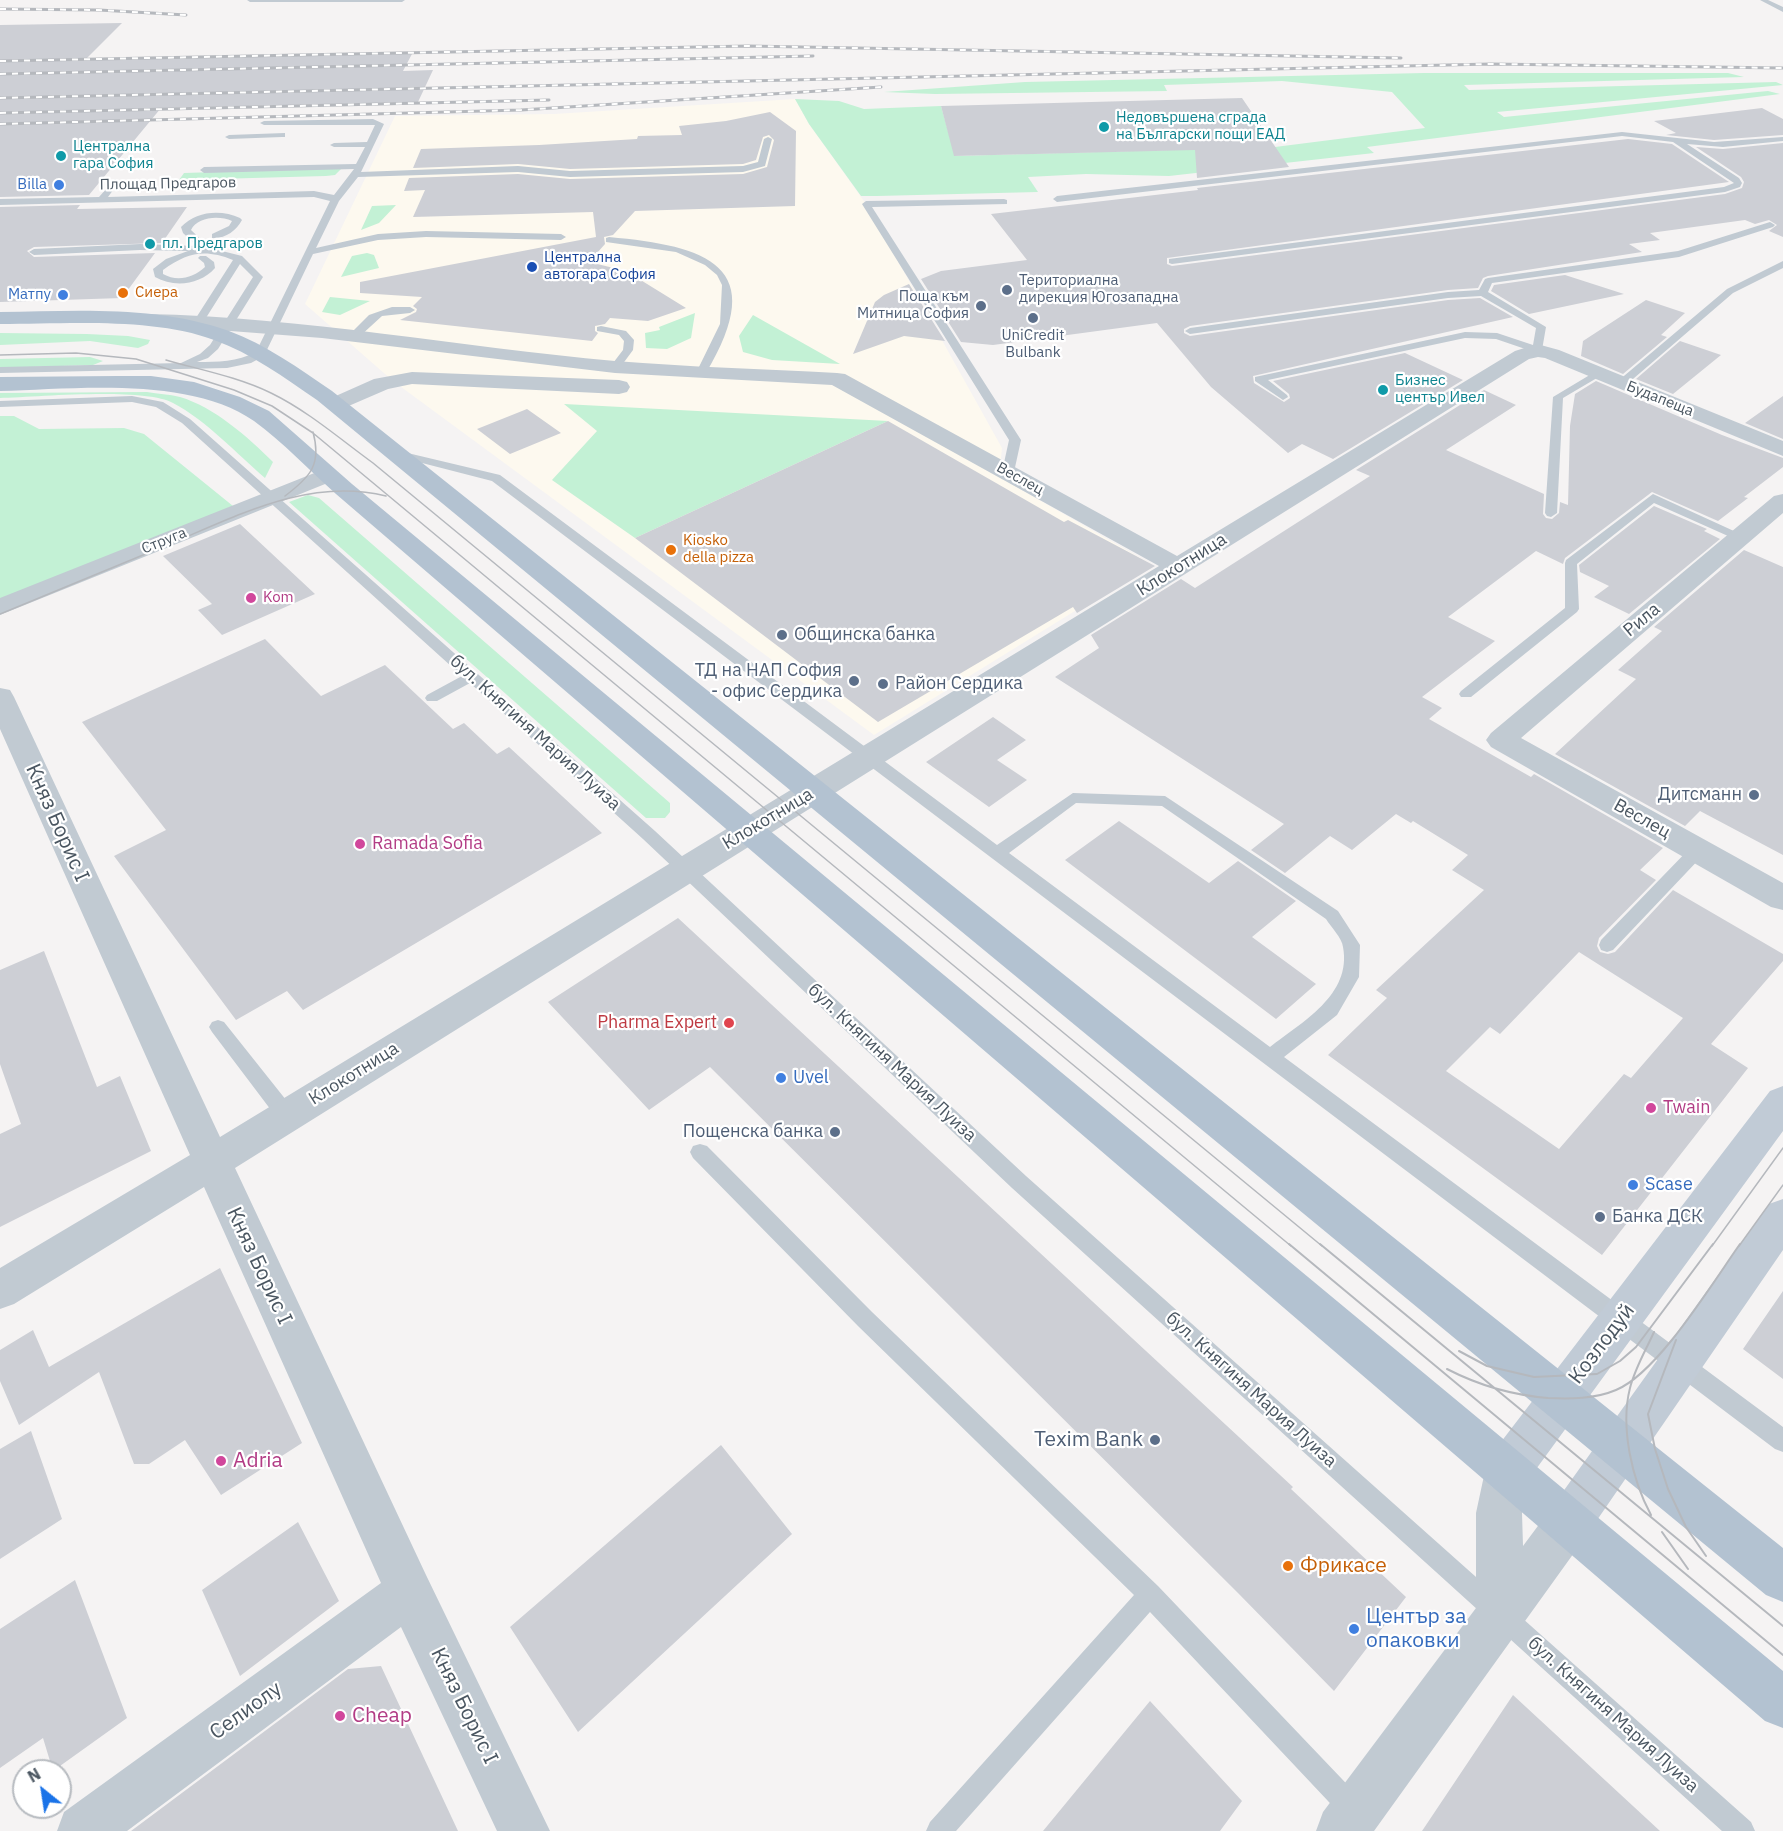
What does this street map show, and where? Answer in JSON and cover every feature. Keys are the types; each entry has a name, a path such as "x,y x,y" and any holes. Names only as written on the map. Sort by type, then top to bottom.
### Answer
{"main road":[{"path":"0,318 144,320 225,329 260,354 303,379 337,404 1783,1578"},
{"path":"0,384 117,382 161,384 194,389 232,402 261,416 327,475 1783,1704"},
{"name":"Козлодуй","path":"1507,1471 1783,1102"},
{"path":"1568,1523 1783,1217"}],"street":[{"name":"Веслец","path":"144,320 199,321 225,329 273,327 356,335 615,367 835,379 1179,567"},
{"name":"Будапеща","path":"1537,350 1783,449"},
{"name":"Клокотница","path":"0,1290 212,1163 748,830 870,758 1522,355 1537,350"},
{"path":"337,404 382,384 412,378 825,396 848,396 860,392"},
{"name":"Струга","path":"0,607 327,475"},
{"name":"Рила","path":"1501,740 1783,501"},
{"name":"Княз Борис I","path":"0,697 409,1592 524,1831"},
{"name":"Веслец","path":"1501,740 1783,898"},
{"name":"Козлодуй","path":"1500,1614 1499,1513 1507,1471"},
{"path":"1349,1822 1568,1523"},
{"name":"Селиолу","path":"83,1831 409,1592"}],"lane":[{"path":"250,0 402,0"},
{"path":"1763,0 1783,10"},
{"path":"0,370 227,365 247,361 260,354 335,200 357,170 380,124 378,122 264,123"},
{"path":"365,132 376,132"},
{"path":"1057,199 1622,134 1731,145 1783,138"},
{"path":"229,137 297,135"},
{"path":"1172,261 1725,189 1737,185 1736,180 1671,138"},
{"path":"204,170 518,170 570,174 743,169 762,164 768,139"},
{"path":"334,145 370,144"},
{"path":"102,199 116,182"},
{"name":"Площад Предгаров","path":"0,202 314,194 329,196 335,200"},
{"path":"1004,202 866,204 1015,440 1008,472"},
{"path":"205,254 165,263 158,269 158,275 166,280 177,281 198,277 210,268 209,262 205,254 186,231 186,227 195,220 213,216 227,216 237,220 233,228 215,236"},
{"path":"1483,293 1488,281 1679,254 1770,225"},
{"path":"310,252 378,237 426,234 561,237"},
{"path":"609,240 643,243 679,250 708,262 721,273 727,285 725,324 702,371"},
{"path":"34,252 205,254 239,258 258,277 214,347 204,356 168,367"},
{"path":"199,321 239,258"},
{"path":"1622,383 1730,291 1783,264"},
{"path":"1190,331 1448,295 1483,293 1541,327 1537,350 1497,336 1464,335 1259,379 1283,397"},
{"path":"356,335 371,316 378,312 410,310"},
{"path":"601,329 622,333 629,340 628,350 615,367"},
{"path":"1551,513 1558,397 1598,373"},
{"name":"бул. Княгиня Мария Луиза","path":"0,404 132,399 159,404 186,421 685,869 1019,1182 1742,1831"},
{"path":"395,453 496,478 1783,1442"},
{"path":"1466,694 1572,609 1571,562 1653,498 1741,537"},
{"path":"432,698 472,676"},
{"path":"997,853 1073,798 1164,801 1332,915 1352,945 1350,977 1331,1010 1270,1058"},
{"path":"1607,945 1698,850"},
{"path":"218,1027 287,1116"},
{"path":"700,1152 866,1319 1150,1594 1349,1822"},
{"path":"939,1831 1150,1594"}],"shaded area":[{"path":"795,99 809,124 866,204 1002,448 999,477 1151,564 874,735 393,381 305,304 395,116 554,114"}],"green space":[{"path":"1424,73 1728,73 1744,77 1464,85 1469,90 1776,82 1783,85 1497,112 1504,117 1768,91 1780,94 1367,147 1374,153 1169,176 1086,174 1028,177 1038,192 877,196 861,196 809,124 795,99 839,101 864,109 941,106 955,156 1275,147 1425,128 1392,92 1282,81 1164,85 1167,91 935,94 884,92 1025,82"},
{"path":"342,168 335,175 326,176 179,180 184,173"},
{"path":"396,205 379,223 361,230 372,206"},
{"path":"367,253 374,255 379,268 341,277 352,256"},
{"path":"330,297 370,301 340,315 322,312"},
{"path":"695,313 691,338 667,349 646,348 645,333 660,330 659,327"},
{"path":"753,315 840,364 772,360 743,352 739,336"},
{"path":"0,333 87,334 128,336 150,340 148,344 138,348 90,341 0,345"},
{"path":"90,357 103,361 93,365 0,368 0,359"},
{"path":"147,392 176,396 218,415 273,462 265,478 198,419 173,403 159,398 115,394 0,398 0,393"},
{"path":"564,404 888,421 635,538 552,480 597,431"},
{"path":"0,416 14,416 39,429 124,428 144,434 233,506 0,600"},
{"path":"308,495 319,498 670,803 670,812 665,818 646,818 289,502"}],"building":[{"path":"122,23 85,60 413,52 403,71 433,70 418,102 161,108 89,195 0,197 0,25"},
{"name":"Недовършена сграда на Български пощи ЕАД","path":"1242,98 1289,167 1197,178 1195,150 954,156 941,106"},
{"path":"1762,108 1783,119 1783,135 1714,140 1666,135 1676,133 1654,121"},
{"path":"770,112 796,131 795,206 635,211 613,235 604,237 605,244 589,262 626,271 686,308 648,321 610,318 605,324 595,326 595,331 598,333 592,341 400,320 416,312 417,309 413,306 422,297 360,293 360,282 596,237 593,212 413,217 425,190 404,191 409,178 518,174 570,179 743,174 767,167 774,140 769,135 763,137 756,160 743,164 570,169 518,164 413,168 421,149 539,145 637,139 638,136 682,135 679,126 726,121"},
{"path":"1628,139 1672,144 1729,182 1167,258 1167,264 1172,266 1725,194 1742,188 1744,182 1741,177 1696,147 1723,149 1783,143 1783,237 1769,231 1777,225 1769,220 1755,224 1745,220 1650,233 1660,240 1629,244 1642,252 1488,276 1483,278 1478,288 1448,290 1190,326 1184,329 1184,333 1190,336 1448,300 1480,298 1513,317 1253,376 1254,383 1284,402 1290,398 1289,394 1273,381 1405,353 1463,380 1333,459 1302,444 1288,453 1211,387 1157,323 993,345 961,342 921,279 941,271 1027,260 991,214"},
{"path":"80,205 77,209 187,207 162,243 34,247 27,251 34,257 155,253 122,298 0,302 0,207"},
{"path":"1565,275 1624,294 1529,314 1491,291 1494,285"},
{"path":"909,284 945,341 904,336 853,354 875,302 884,295"},
{"path":"1646,300 1685,313 1661,335 1667,337 1623,374 1581,356 1583,341"},
{"path":"1680,341 1721,355 1673,394 1636,379"},
{"path":"1596,381 1722,435 1783,458 1783,467 1744,497 1748,498 1718,521 1652,492 1565,558 1563,564 1536,551 1448,617 1495,641 1422,697 1442,708 1429,719 1531,777 1534,774 1663,848 1640,870 1656,880 1599,938 1597,946 1600,952 1608,954 1615,952 1673,890 1783,954 1783,961 1711,1044 1748,1068 1602,1255 1328,1055 1387,998 1376,990 1484,890 1452,870 1468,855 1413,821 1411,823 1396,814 1352,850 1330,836 1285,873 1251,850 1284,824 1055,677 1099,648 1091,635 1181,579 1195,588 1370,476 1356,470 1484,390 1516,405 1446,450 1544,494 1543,514 1546,518 1552,519 1559,513 1560,502 1568,505 1570,426 1575,394","holes":["1579,952 1683,1018 1631,1078 1624,1074 1559,1149 1446,1071 1490,1027 1500,1034"]},
{"path":"1783,396 1783,439 1745,423"},
{"path":"527,409 561,433 510,454 477,429"},
{"path":"888,421 1064,522 1068,520 1155,566 1077,613 1073,607 878,722 635,538"},
{"path":"1654,506 1707,529 1704,531 1720,539 1629,614 1594,597 1609,586 1580,572 1579,565"},
{"path":"240,524 315,594 222,635 198,610 212,604 163,556"},
{"path":"1744,550 1783,567 1783,855 1700,811 1685,826 1555,754 1636,679 1618,670 1662,631 1654,627"},
{"name":"Ramada Sofia","path":"265,639 321,696 385,665 453,729 464,723 497,754 509,747 602,833 303,1010 287,991 236,1020 114,856 166,830 82,722"},
{"path":"993,717 1026,740 997,760 1027,780 989,807 926,762"},
{"path":"1119,821 1209,883 1238,861 1296,901 1252,937 1316,984 1276,1019 1065,860"},
{"path":"678,918 1293,1487 1291,1489 1406,1597 1334,1691 710,1067 649,1110 548,1002"},
{"path":"44,951 97,1087 120,1076 151,1151 0,1227 0,1134 21,1124 0,1064 0,970"},
{"path":"220,1268 302,1443 221,1495 185,1440 149,1464 134,1464 99,1372 19,1425 0,1381 0,1350 33,1330 49,1367"},
{"path":"1783,1291 1783,1379 1743,1349"},
{"path":"31,1431 62,1519 0,1559 0,1449"},
{"path":"721,1445 792,1534 578,1732 510,1627"},
{"path":"298,1522 339,1601 240,1676 202,1590"},
{"path":"75,1580 127,1718 70,1759 49,1759 43,1738 0,1768 0,1629"},
{"name":"Cheap","path":"381,1666 458,1831 131,1831 348,1669"},
{"path":"1513,1695 1660,1831 1422,1831"},
{"path":"1150,1701 1242,1801 1220,1831 1043,1831"}],"tram line":[{"path":"0,355 76,353 136,359 234,390 272,406 313,433"},
{"path":"166,360 233,378 271,393 311,417 373,463 1322,1246"},
{"path":"285,496 301,483 312,469 316,453 313,433"},
{"path":"313,433 1291,1246"},
{"path":"0,614 270,504 298,496 327,492 356,491 386,496"},
{"path":"1712,1246 1783,1148"},
{"path":"1739,1246 1783,1185"},
{"path":"1289,1244 1783,1655"},
{"path":"1320,1244 1496,1389"},
{"path":"1459,1351 1487,1366 1534,1377 1597,1374 1620,1361 1636,1347 1713,1244"},
{"path":"1633,1379 1667,1346 1684,1325 1740,1244"},
{"path":"1633,1379 1654,1332"},
{"path":"1676,1340 1648,1414 1655,1449 1668,1489 1686,1527 1706,1556"},
{"path":"1447,1369 1496,1389"},
{"path":"1496,1389 1534,1397 1582,1398 1616,1390 1633,1379"},
{"path":"1633,1379 1627,1403 1627,1436 1633,1470 1651,1515"},
{"path":"1496,1389 1783,1626"},
{"path":"1662,1532 1688,1569"}],"railway":[{"path":"0,9 99,10 186,15"},
{"path":"0,61 748,46 1401,58"},
{"path":"0,74 813,56"},
{"path":"0,98 1491,64 1783,68"},
{"path":"0,124 521,110 881,87"},
{"path":"0,113 549,100"}],"place":[{"name":"Недовършена сграда на Български пощи ЕАД","path":"1104,127"},
{"name":"Централна гара София","path":"61,156"},
{"name":"Billa","path":"59,185"},
{"name":"пл. Предгаров","path":"150,244"},
{"name":"Централна автогара София","path":"532,267"},
{"name":"Териториална дирекция Югозападна","path":"1007,290"},
{"name":"Сиера","path":"123,293"},
{"name":"Матпу","path":"63,295"},
{"name":"Поща към Митница София","path":"981,306"},
{"name":"UniCredit Bulbank","path":"1033,318"},
{"name":"Бизнес център Ивел","path":"1383,390"},
{"name":"Kiosko della pizza","path":"671,550"},
{"name":"Kom","path":"251,598"},
{"name":"Общинска банка","path":"782,635"},
{"name":"ТД на НАП София - офис Сердика","path":"854,681"},
{"name":"Район Сердика","path":"883,684"},
{"name":"Дитсманн","path":"1754,795"},
{"name":"Ramada Sofia","path":"360,844"},
{"name":"Pharma Expert","path":"729,1023"},
{"name":"Uvel","path":"781,1078"},
{"name":"Twain","path":"1651,1108"},
{"name":"Пощенска банка","path":"835,1132"},
{"name":"Scase","path":"1633,1185"},
{"name":"Банка ДСК","path":"1600,1217"},
{"name":"Texim Bank","path":"1155,1440"},
{"name":"Adria","path":"221,1461"},
{"name":"Фрикасе","path":"1288,1566"},
{"name":"Център за опаковки","path":"1354,1629"},
{"name":"Cheap","path":"340,1716"}]}
